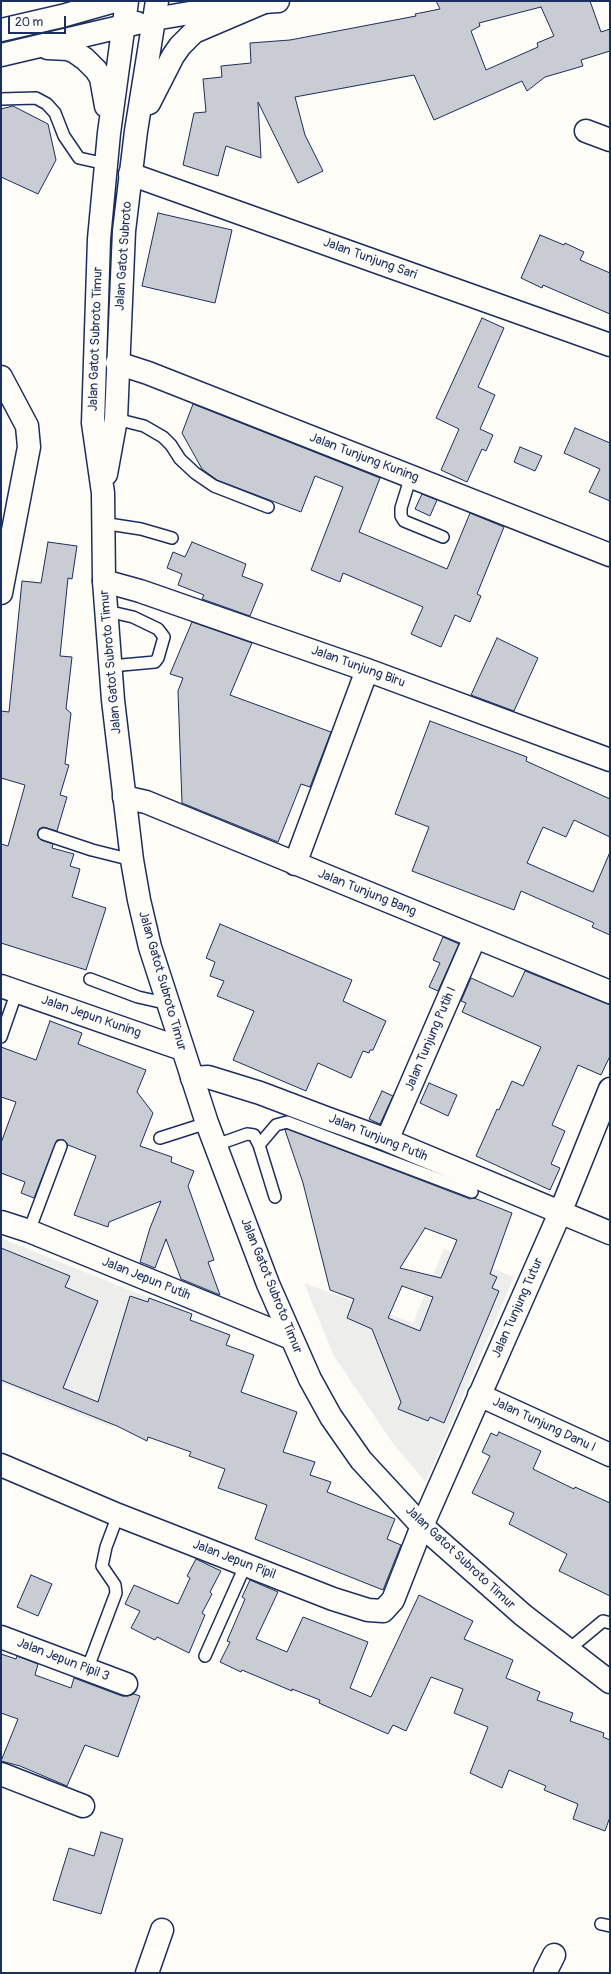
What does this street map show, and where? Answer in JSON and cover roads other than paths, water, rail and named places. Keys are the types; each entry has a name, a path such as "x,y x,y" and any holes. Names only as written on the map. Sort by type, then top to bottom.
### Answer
{"main road":[{"path":"2,30 66,1"},
{"path":"2,30 62,16 115,1"},
{"path":"109,133 127,1"},
{"path":"1,55 124,25 156,10 270,2"},
{"path":"136,131 158,82 173,56 186,40 200,28 270,2"},
{"name":"Jalan Gatot Subroto","path":"103,493 116,419 117,363 124,231 130,174 156,10"},
{"path":"32,48 61,48 75,52 96,70 103,85 109,133"},
{"path":"586,131 610,140"},
{"name":"Jalan Gatot Subroto Timur","path":"109,133 99,239 93,424 103,493 102,523 104,581 124,797 132,860 139,900 150,947 182,1049 207,1123 268,1284 291,1338 324,1404 360,1460 422,1526 501,1596 610,1682"},
{"name":"Jalan Tunjung Sari","path":"130,174 610,345"},
{"name":"Jalan Tunjung Kuning","path":"117,363 148,373 610,555"},
{"path":"1,377 27,426 29,447 1,593"},
{"name":"Jalan Tunjung Biru","path":"104,581 134,589 368,670 610,760"},
{"path":"295,864 368,670"},
{"name":"Jalan Tunjung Bang","path":"124,797 146,802 610,992"},
{"name":"Jalan Tunjung Putih I","path":"387,1140 475,937"},
{"name":"Jalan Jepun Kuning","path":"9,988 182,1049"},
{"name":"Jalan Tunjung Putih","path":"192,1078 208,1077 260,1093 387,1140 610,1233"},
{"name":"Jalan Tunjung Tutur","path":"422,1526 560,1213 610,1089"},
{"name":"Jalan Jepun Putih","path":"1,1222 29,1231 291,1338"},
{"name":"Jalan Tunjung Danu I","path":"479,1395 610,1455"},
{"name":"Jalan Jepun Pipil","path":"1,1465 118,1515 333,1599 368,1610 383,1611 393,1600 422,1526"},
{"name":"Jalan Jepun Pipil 3","path":"1,1637 126,1684"},
{"path":"1,1774 83,1806"},
{"path":"147,1973 162,1930"}],"lane":[{"path":"1,99 36,98 47,104 55,113 64,136 78,158 106,164"},
{"path":"116,419 144,426 163,437 172,445 180,459 195,473 214,486 268,507"},
{"path":"411,476 401,508 401,516 404,521 443,537"},
{"path":"102,523 141,529 172,538"},
{"path":"107,611 133,617 158,629 164,637 158,658 155,662 111,666"},
{"path":"44,834 92,850 132,860"},
{"path":"90,979 138,997 169,1004"},
{"path":"1,1037 9,988"},
{"path":"259,1145 276,1125 286,1122 472,1192"},
{"path":"160,1138 207,1123"},
{"path":"216,1144 247,1134 254,1135 259,1145 275,1197"},
{"path":"29,1231 62,1146"},
{"path":"87,1670 116,1593 115,1586 102,1566 106,1547 118,1515"},
{"path":"205,1656 246,1564"},
{"path":"568,1650 603,1621 610,1623"}]}
